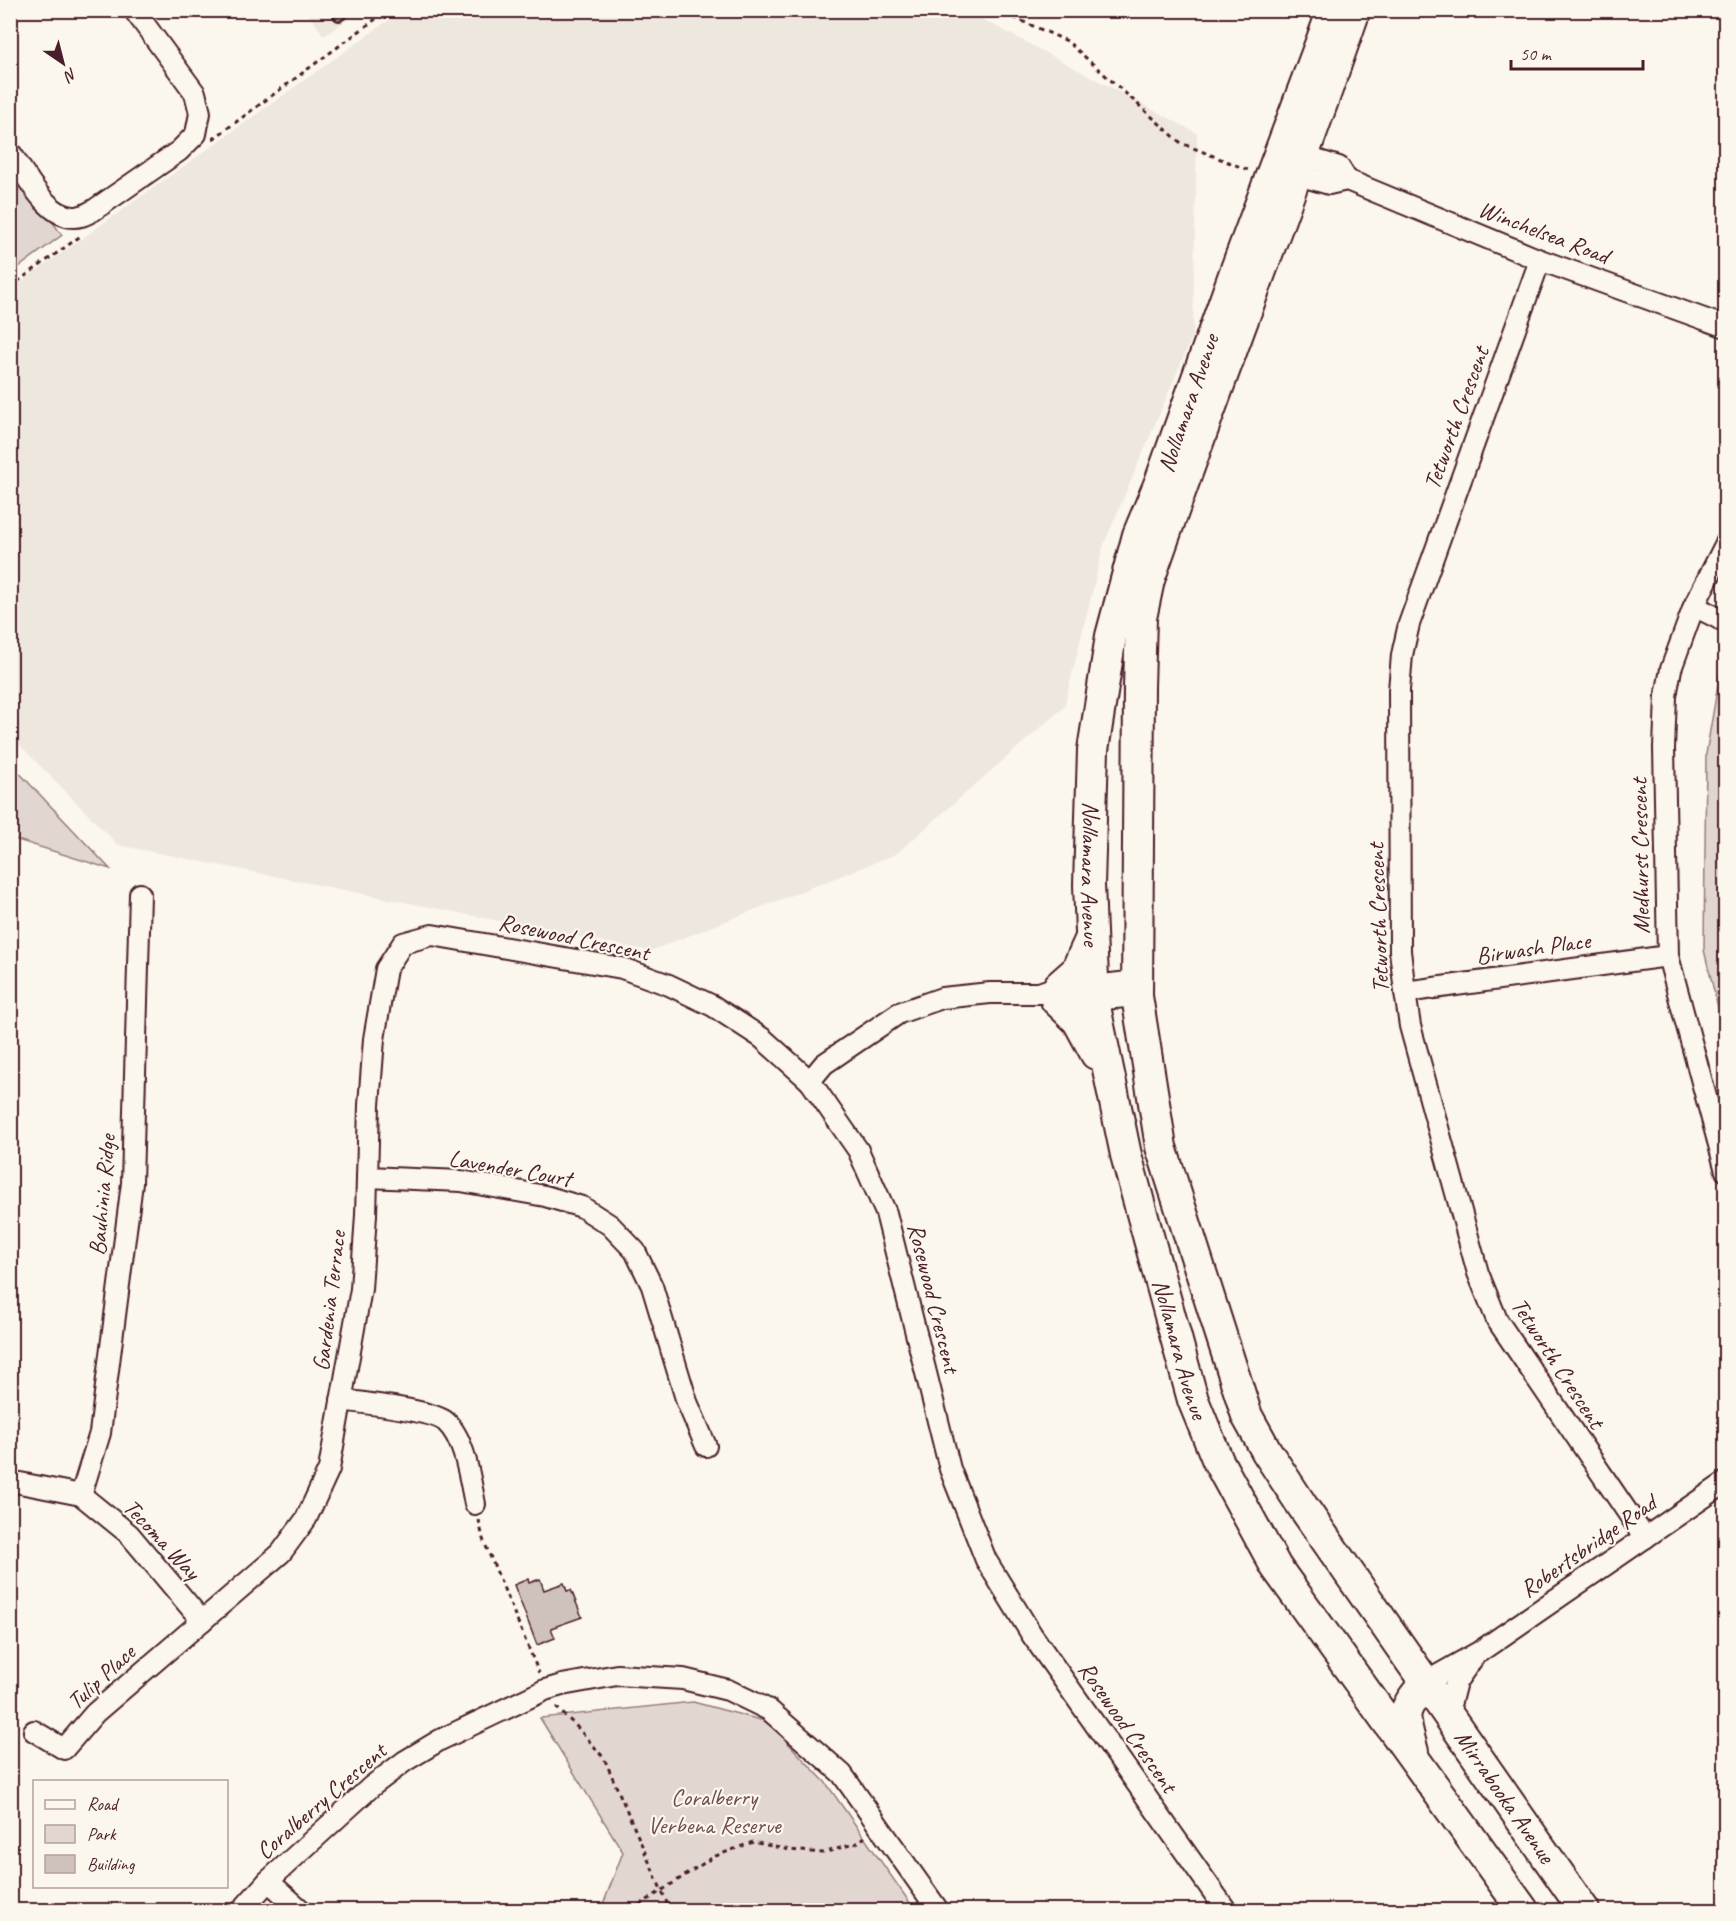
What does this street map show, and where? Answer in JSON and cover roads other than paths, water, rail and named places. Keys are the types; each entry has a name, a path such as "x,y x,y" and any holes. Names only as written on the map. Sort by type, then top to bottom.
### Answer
{"main road":[{"name":"Nollamara Avenue","path":"1333,10 1283,165 1136,545 1111,636 1092,769 1089,885 1094,994 1126,1155 1193,1400 1218,1461 1276,1567 1416,1761"},
{"name":"Nollamara Avenue","path":"1355,10 1283,165 1246,309 1149,580 1141,618 1137,989 1161,1148 1246,1416 1303,1507 1426,1682"},
{"path":"1092,769 1102,744 1114,692 1118,688 1139,687"},
{"path":"1092,936 1076,971 1051,993 1078,1021 1111,1083"},
{"path":"1426,1682 1408,1704 1404,1718 1416,1761 1523,1911"},
{"name":"Mirrabooka Avenue","path":"1426,1682 1584,1911"},
{"path":"1562,1878 1572,1911"}],"street":[{"path":"10,152 47,205 64,216 80,217 94,210 179,152 196,134 200,113 195,93 134,10"},
{"name":"Winchelsea Road","path":"1283,165 1339,167 1347,180 1540,260 1725,327"},
{"name":"Tetworth Crescent","path":"1540,260 1409,624 1402,655 1400,951 1410,1026 1487,1299 1497,1320 1645,1538"},
{"name":"Medhurst Crescent","path":"1725,543 1694,606 1671,669 1666,696 1664,748 1668,956 1725,1171"},
{"path":"1694,606 1725,622"},
{"name":"Bauhinia Ridge","path":"81,1495 100,1433 132,1183 140,894"},
{"name":"Rosewood Crescent","path":"403,943 432,935 622,968 669,985 713,1006 762,1038 810,1081 858,1150 886,1213 950,1469 986,1560 1032,1635 1226,1911"},
{"name":"Gardenia Terrace","path":"202,1621 281,1553 306,1519 329,1469 361,1289 374,1039 386,969 403,943"},
{"name":"Birwash Place","path":"1405,992 1668,956"},
{"path":"810,1081 824,1064 899,1013 942,998 990,993 1094,994 1137,989"},
{"name":"Lavender Court","path":"367,1177 461,1181 545,1196 582,1207 610,1225 635,1251 652,1286 687,1402 706,1446"},
{"path":"341,1400 419,1412 445,1421 460,1441 475,1504"},
{"name":"Tecoma Way","path":"10,1481 81,1495 129,1534 202,1621"},
{"name":"Robertsbridge Road","path":"1426,1682 1479,1652 1725,1482"},
{"name":"Tulip Place","path":"34,1731 64,1749 95,1713 202,1621"},
{"name":"Robertsbridge Road","path":"1448,1713 1456,1682 1479,1652"},
{"name":"Coralberry Crescent","path":"242,1911 268,1881 372,1785 405,1761 440,1740 545,1690 617,1675 683,1678 728,1690 769,1710 843,1774 938,1911"},
{"path":"268,1881 301,1911"}],"park label":[{"name":"Coralberry Verbena Reserve","path":"714,1811"}]}
